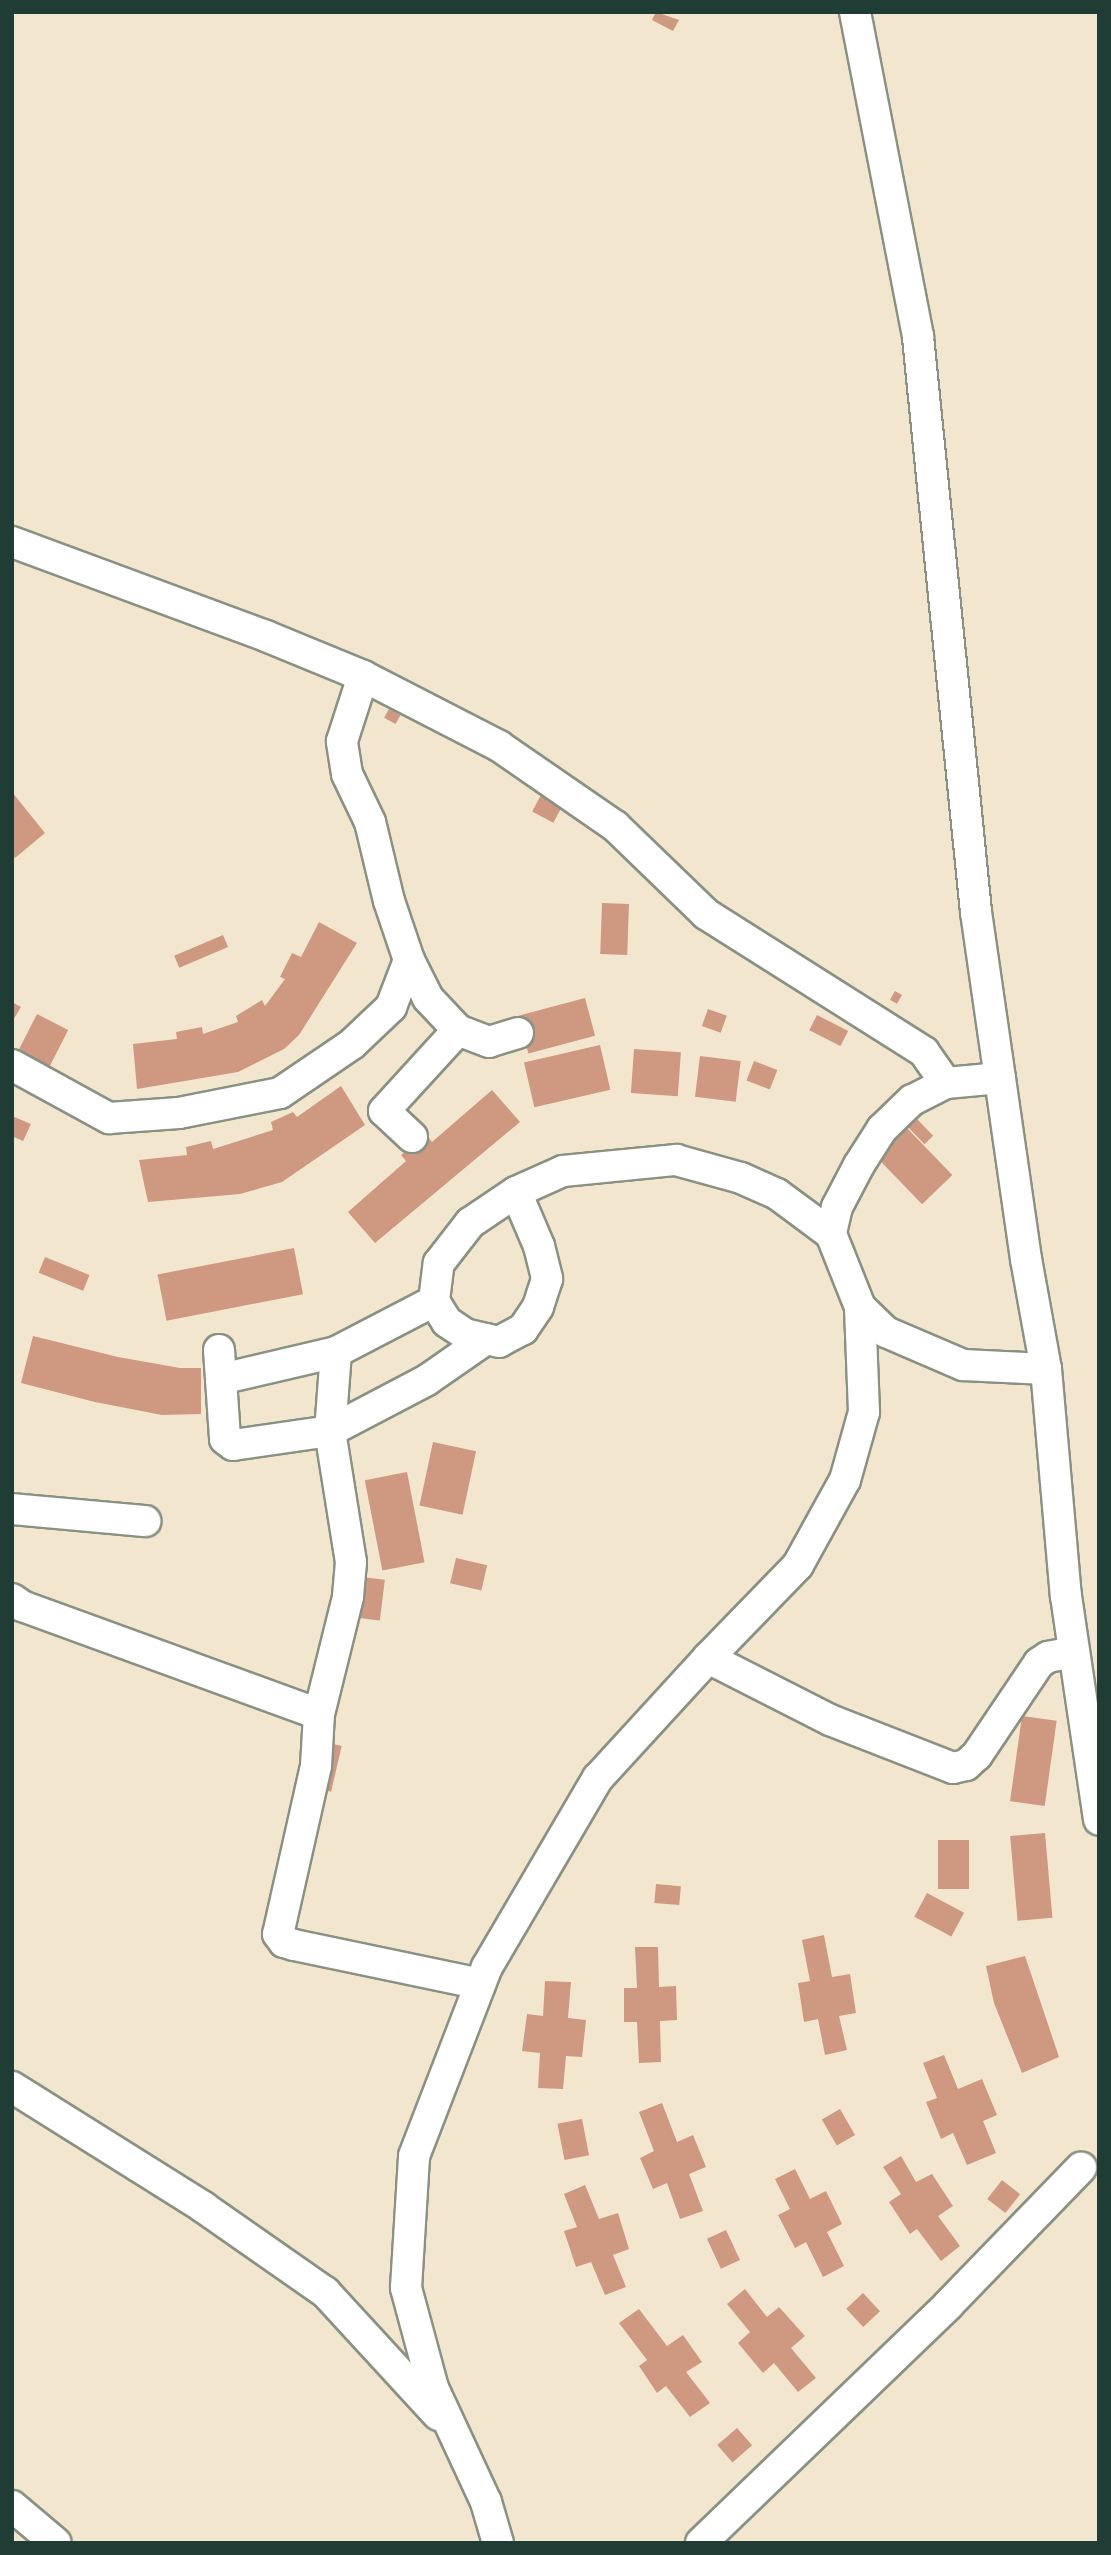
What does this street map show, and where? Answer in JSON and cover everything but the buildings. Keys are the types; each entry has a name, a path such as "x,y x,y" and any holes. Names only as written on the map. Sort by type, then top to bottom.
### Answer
{"street":[{"path":"855,12 918,337 976,912 1026,1259 1046,1369 1066,1596 1099,1820"},
{"path":"12,542 266,636 363,676 499,746 615,826 706,914 924,1052 946,1083"},
{"path":"363,676 342,741 346,774 370,822 389,901 409,960 428,998 458,1030 489,1042 517,1032"},
{"path":"12,1065 109,1118 179,1113 280,1093 352,1044 391,1007 409,960"},
{"path":"412,1137 384,1111 458,1030"},
{"path":"831,1234 837,1207 882,1129 912,1100 946,1083 1000,1078"},
{"path":"498,2543 486,2502 433,2388 406,2288 414,2156 487,1967 598,1778 798,1565 845,1480 864,1412 860,1307 831,1234 777,1194 741,1178 676,1160 563,1171 516,1192 470,1223 439,1263 434,1301 447,1322 465,1334 499,1342 523,1329 538,1307 547,1279 539,1246 516,1192"},
{"path":"434,1301 336,1352 220,1364 225,1439 229,1443 245,1444 330,1431 428,1380 486,1339"},
{"path":"860,1307 886,1332 963,1365 1046,1369"},
{"path":"336,1352 330,1431 351,1562 348,1597 319,1714 316,1766 278,1934 284,1942 294,1945 480,1984"},
{"path":"12,1509 145,1521"},
{"path":"12,1599 22,1606 319,1714"},
{"path":"708,1658 830,1720 953,1768 966,1765 977,1755 1039,1663 1048,1657 1074,1652"},
{"path":"12,2087 204,2207 325,2292 453,2430"},
{"path":"701,2543 939,2313 1081,2168"},
{"path":"12,2507 56,2543"}]}
